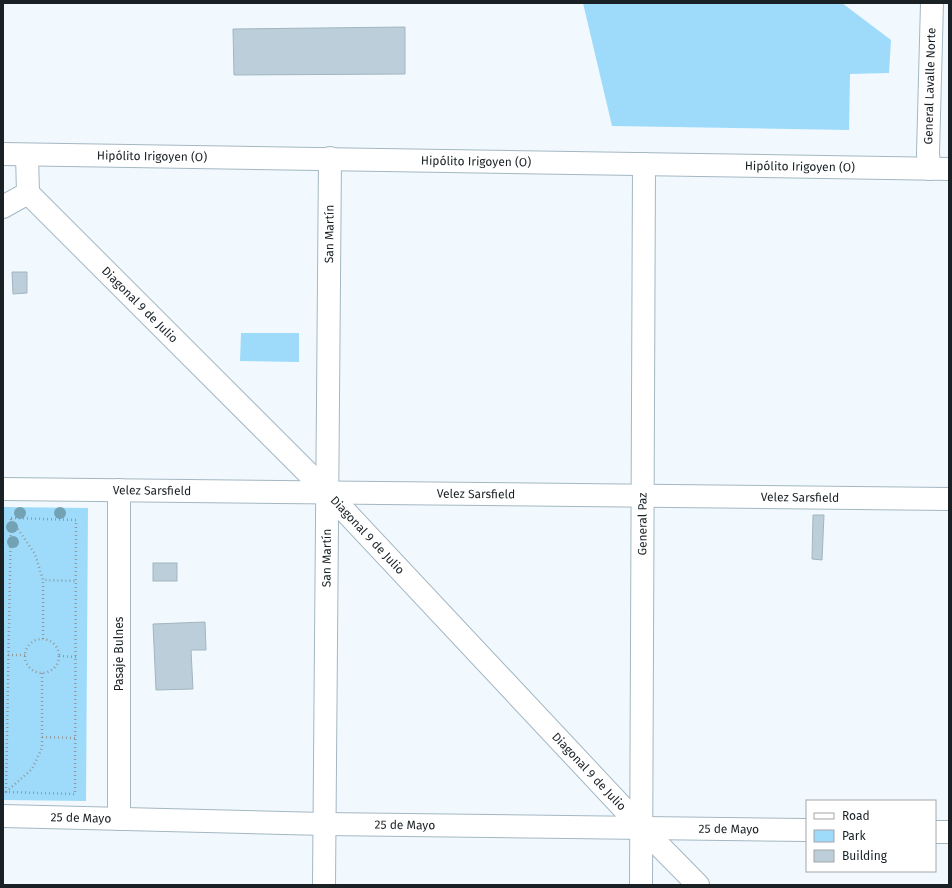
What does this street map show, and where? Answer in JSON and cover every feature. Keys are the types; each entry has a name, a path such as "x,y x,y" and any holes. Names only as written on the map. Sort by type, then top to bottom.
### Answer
{"main road":[{"name":"General Lavalle Norte","path":"932,3 928,153 939,169"},
{"name":"Hipólito Irigoyen (O)","path":"3,154 330,158 939,169"},
{"path":"3,207 28,193 27,155"},
{"name":"San Martín","path":"324,885 330,158"},
{"name":"General Paz","path":"642,885 644,164"},
{"name":"Diagonal 9 de Julio","path":"28,193 327,492 641,827 698,885"},
{"name":"Velez Sarsfield","path":"3,489 949,499"},
{"name":"Pasaje Bulnes","path":"119,490 119,819"},
{"name":"25 de Mayo","path":"3,816 324,824 806,830"},
{"path":"936,832 949,832"}],"path":[{"path":"10,518 35,554 43,580 42,639"},
{"path":"6,792 75,794 76,520 10,518"},
{"path":"6,792 10,518"},
{"path":"43,580 76,580"},
{"path":"42,639 52,642 57,648 59,656 56,666 48,672 42,673 37,672 28,665 25,655 29,645 42,639"},
{"path":"8,655 25,655"},
{"path":"59,656 76,657"},
{"path":"6,792 32,769 42,748 42,673"},
{"path":"42,737 75,738"}],"green space":[{"path":"583,3 842,3 891,40 889,73 850,74 849,130 612,126"},
{"path":"241,333 299,333 299,362 240,361"},
{"path":"3,507 88,508 86,801 3,800"}],"building":[{"path":"405,27 405,74 234,75 233,29"},
{"path":"12,272 27,272 27,293 13,294"},
{"path":"813,515 824,515 822,560 812,559"},
{"path":"153,563 177,563 177,581 153,581"},
{"path":"205,622 206,650 191,650 193,689 156,690 153,624"}]}
